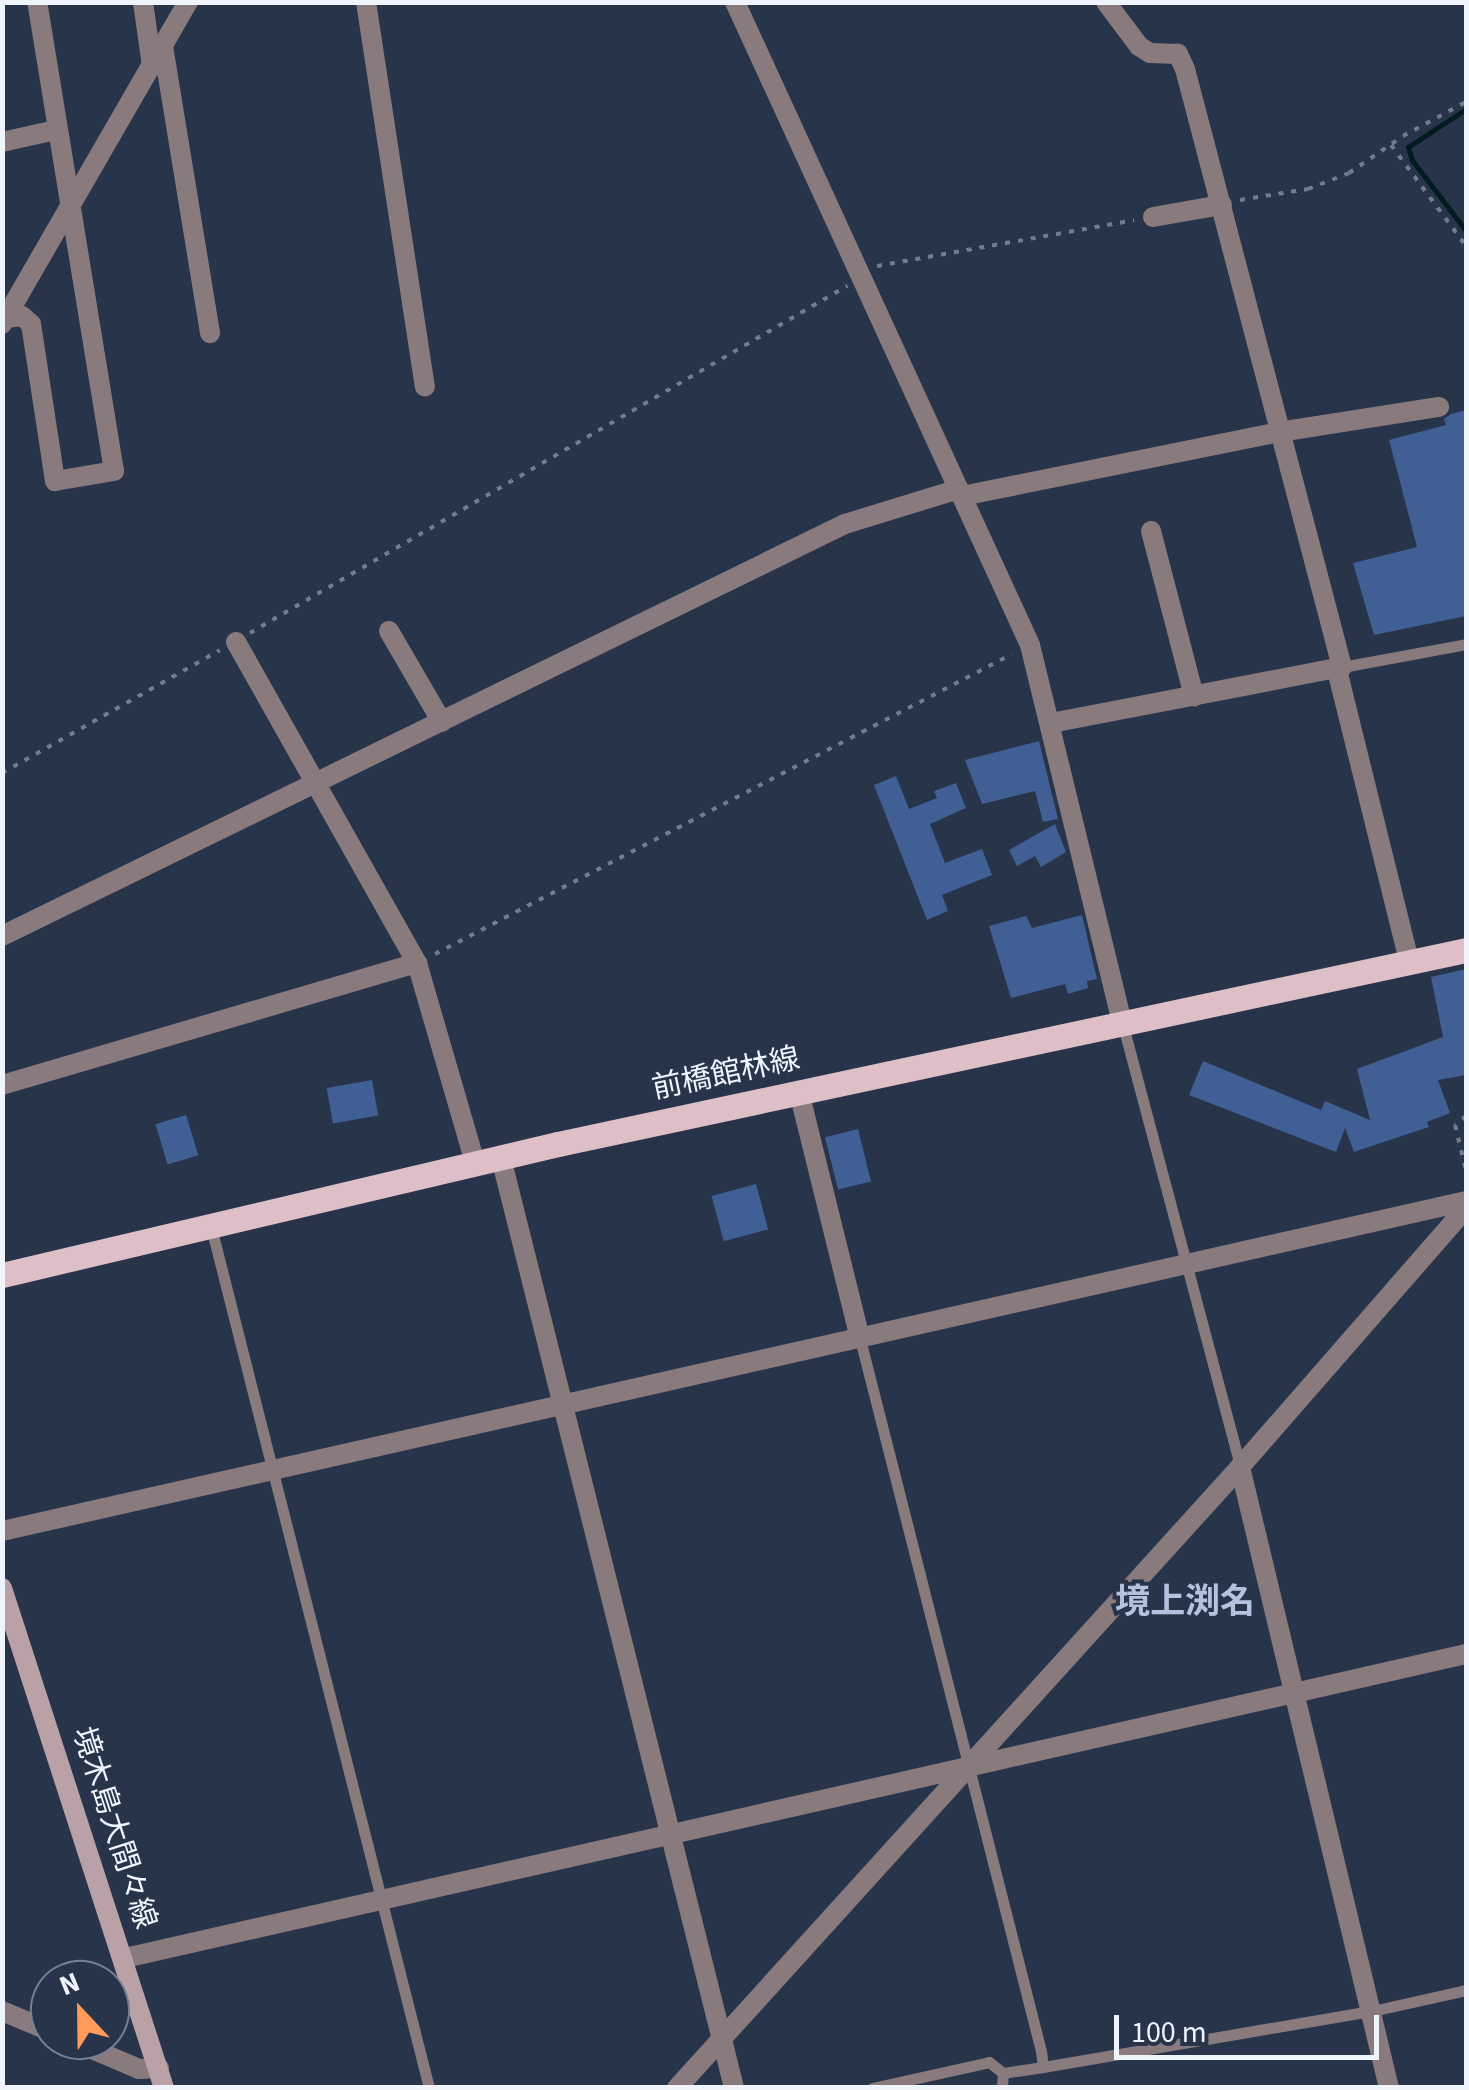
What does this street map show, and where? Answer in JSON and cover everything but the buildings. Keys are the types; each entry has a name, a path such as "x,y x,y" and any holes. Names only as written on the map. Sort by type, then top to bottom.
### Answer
{"main road":[{"name":"前橋館林線","path":"2,1275 501,1158 1466,950"},
{"name":"境木島大間々線","path":"2,1588 162,2078"}],"street":[{"path":"4,321 22,316 31,324 55,480 114,472 37,2"},
{"path":"143,2 152,66"},
{"path":"4,321 188,2"},
{"path":"366,2 425,387"},
{"path":"735,2 1030,644 1122,1022"},
{"path":"1106,2 1138,46 1150,54 1178,54 1222,204 1409,962"},
{"path":"164,46 210,333"},
{"path":"2,142 56,130"},
{"path":"1154,217 1222,204"},
{"path":"2,936 845,524 961,492 1279,432 1438,407"},
{"path":"1151,531 1194,696"},
{"path":"389,632 442,722"},
{"path":"236,642 417,963 474,1164"},
{"path":"1051,723 1339,668"},
{"path":"2,1085 417,963"},
{"path":"799,1092 859,1334"},
{"path":"501,1158 566,1404 734,2088"},
{"path":"2,1531 859,1334 1466,1204"},
{"path":"677,2088 966,1764 1240,1468 1466,1204"},
{"path":"1240,1468 1389,2088"},
{"path":"125,1958 966,1764 1466,1654"},
{"path":"2,2010 30,2022"},
{"path":"117,2060 162,2078"}],"lane":[{"path":"1339,668 1466,644"},
{"path":"1122,1022 1240,1468"},
{"path":"211,1227 429,2088"},
{"path":"859,1334 1043,2068"},
{"path":"872,2088 989,2062 1003,2074 1043,2068 1372,2011 1466,1990"},
{"path":"1002,2088 1003,2074"}],"path":[{"path":"1222,204 1308,189 1349,173 1466,102"},
{"path":"1391,145 1466,246"},
{"path":"2,773 641,410 862,272 1154,217"},
{"path":"417,963 1030,644"},
{"path":"1466,1116 1454,1125 1466,1170"}],"waterway":[{"path":"1466,109 1408,147 1412,160 1466,231"}],"district":[{"name":"境上渕名","path":"1185,1602"}]}
